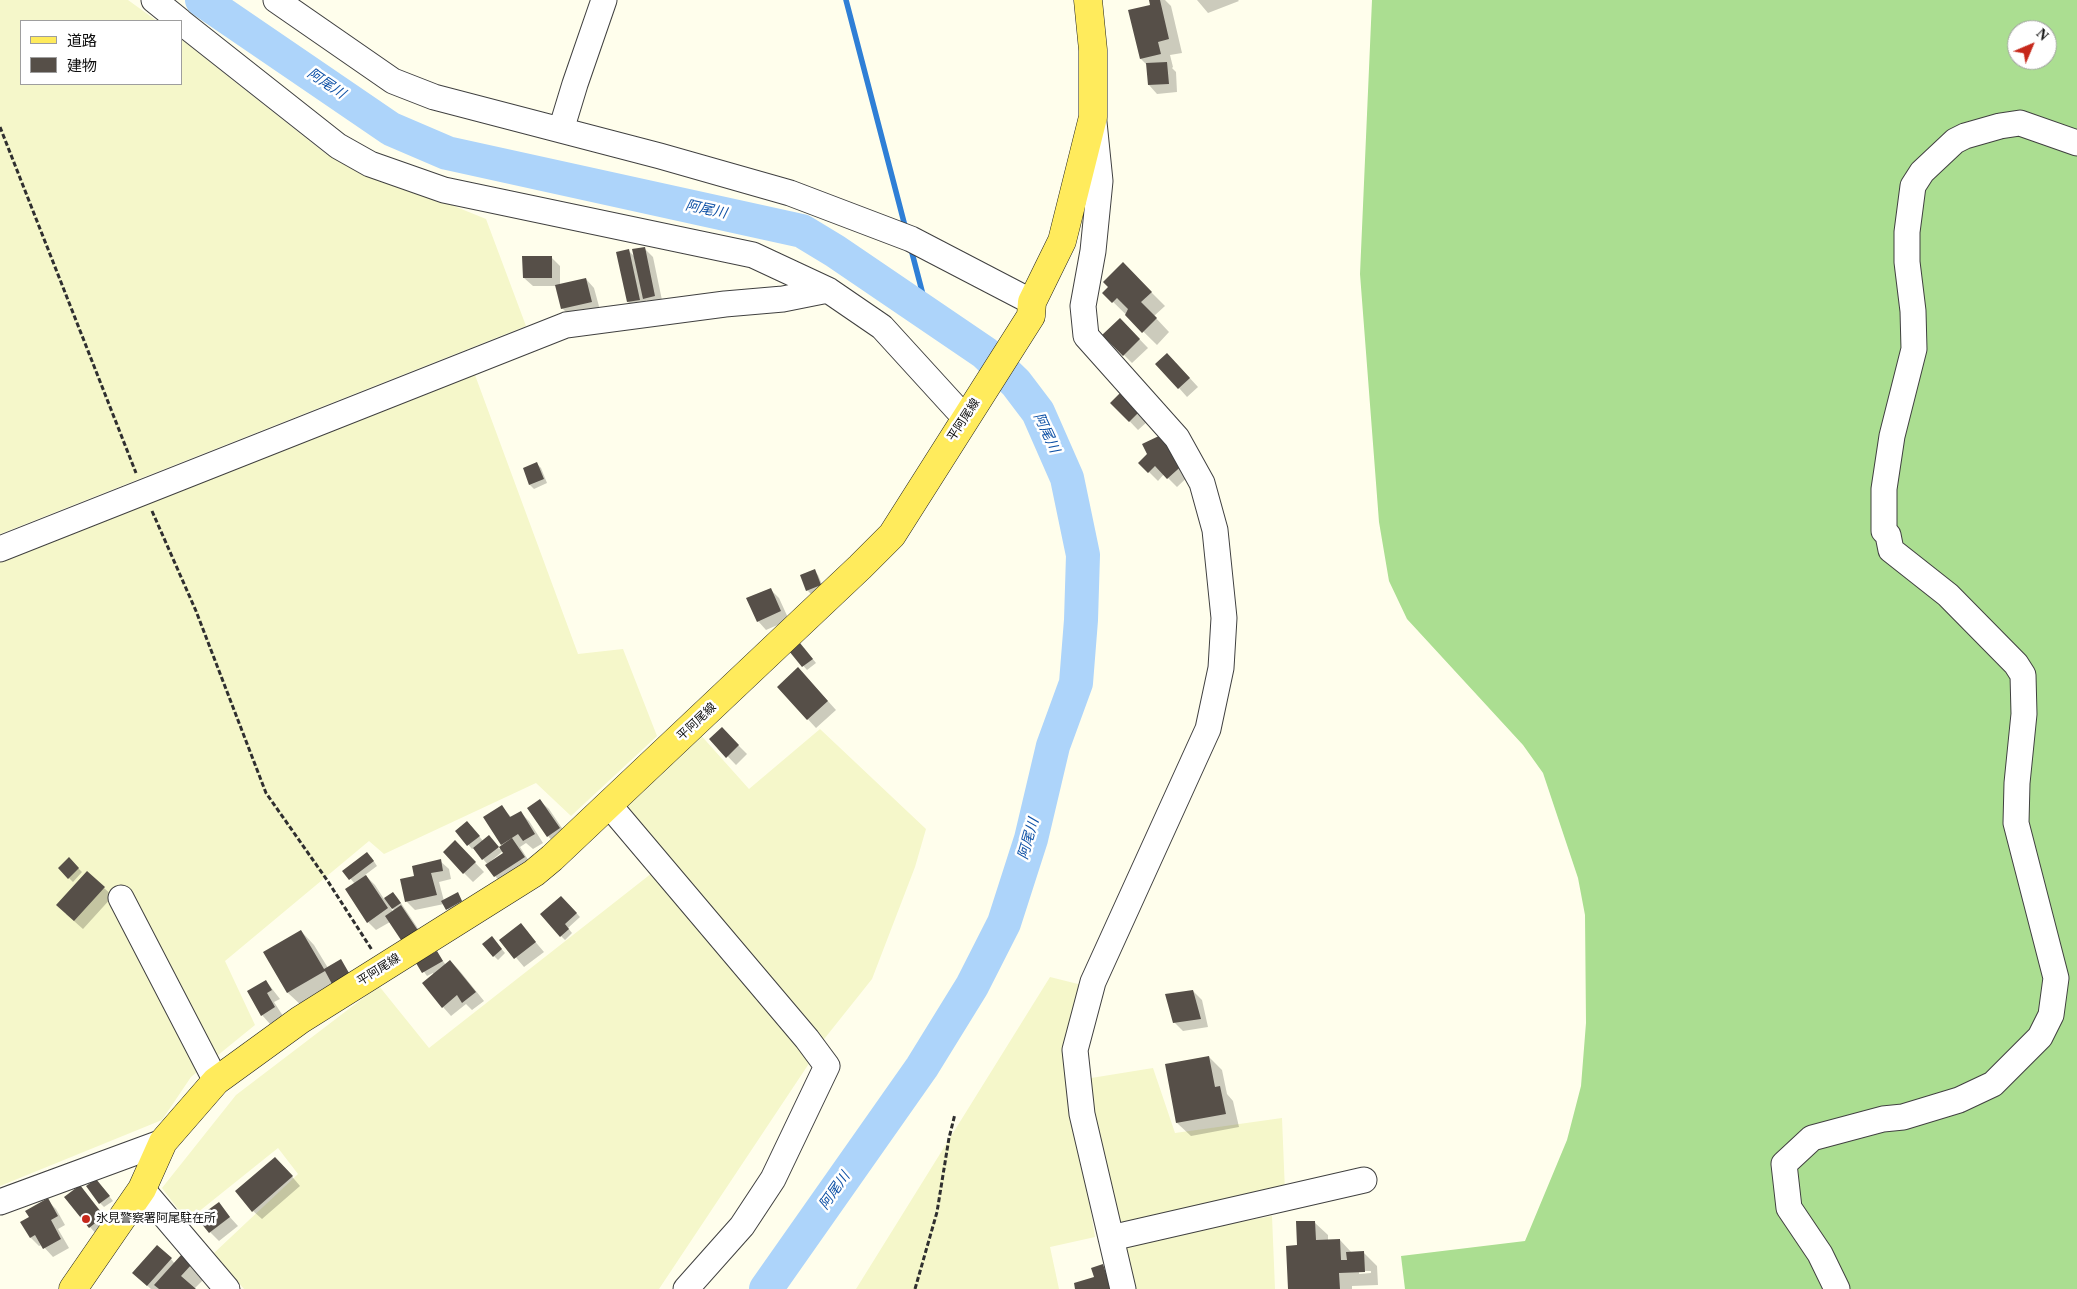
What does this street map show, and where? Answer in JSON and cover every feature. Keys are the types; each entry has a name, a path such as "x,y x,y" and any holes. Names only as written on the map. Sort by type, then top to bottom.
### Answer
{"main road":[{"name":"平阿尾線","path":"73,1289 142,1188 163,1142 216,1081 300,1020 534,872 552,858 892,535 969,413 1031,309 1062,241 1093,117 1093,50 1088,0"}],"street":[{"path":"154,0 179,20"},
{"path":"276,0 393,81 434,97 790,193 911,240 1031,309"},
{"path":"561,130 604,0"},
{"path":"182,23 338,146 370,164 444,190 753,256 828,290 882,327 969,413"},
{"path":"1093,117 1100,181 1093,251 1083,306 1086,336 1177,438 1202,483 1215,530 1224,618 1221,668 1208,729 1093,982 1075,1050 1082,1114 1123,1289"},
{"path":"1837,1289 1820,1254 1789,1208 1784,1164 1812,1138 1959,1100 1993,1084 2040,1037 2051,1015 2056,978 2016,823 2017,783 2024,714 2023,675 2016,664 1948,595 1891,550 1888,535 1884,531 1884,489 1892,436 1914,349 1913,311 1907,262 1907,232 1913,186 1922,172 1955,141 1965,136 2000,126 2020,123 2077,144"},
{"path":"0,549 566,325 725,304 783,299 828,290"},
{"path":"609,805 808,1039 827,1066 773,1179 742,1226 686,1289"},
{"path":"121,898 216,1081"},
{"path":"0,1202 163,1142"},
{"path":"1111,1238 1364,1180"},
{"path":"142,1188 227,1289"}],"path":[{"path":"0,127 144,493 196,610 266,792 327,880 383,968"},
{"path":"915,1289 937,1212 949,1138 955,1114"}],"green space":[{"path":"0,0 128,0 156,20 20,20 20,85 182,85 182,40 326,154 486,219 526,326 0,534"},
{"path":"1372,0 2077,0 2077,1289 1405,1289 1401,1256 1525,1241 1567,1140 1581,1086 1586,1023 1585,915 1578,878 1543,773 1523,745 1407,619 1389,581 1379,522 1360,274"},
{"path":"475,375 578,654 623,649 657,736 571,816 536,783 384,854 369,841 225,961 255,1025 191,1077 162,1120 0,1186 0,562"},
{"path":"820,729 926,829 915,867 872,979 821,1043 623,811 698,732 749,789"},
{"path":"652,873 812,1059 659,1289 244,1289 214,1253 298,1174 278,1148 187,1221 162,1188 236,1095 379,986 429,1048"},
{"path":"1050,977 1082,985 1064,1046 1095,1237 1050,1247 1059,1289 856,1289"},
{"path":"1153,1068 1175,1133 1282,1118 1285,1192 1117,1229 1085,1079"},
{"path":"1272,1216 1275,1289 1132,1289 1121,1243"}],"building":[{"path":"1149,0 1160,0 1169,39 1158,42 1161,54 1140,59 1128,10 1150,5"},
{"path":"1167,62 1169,84 1148,85 1146,63"},
{"path":"645,247 655,296 643,299 632,249"},
{"path":"629,249 640,300 627,302 616,252"},
{"path":"522,256 552,256 552,278 523,278"},
{"path":"1123,262 1152,292 1141,302 1157,318 1142,333 1125,315 1128,309 1117,298 1112,303 1102,293 1108,287 1103,282"},
{"path":"586,278 592,302 561,309 555,285"},
{"path":"1120,318 1140,339 1123,356 1102,335"},
{"path":"1167,353 1190,378 1178,389 1155,364"},
{"path":"1121,392 1140,411 1129,422 1110,403"},
{"path":"1161,435 1186,462 1167,479 1155,466 1148,473 1138,463 1147,454 1142,444"},
{"path":"537,462 544,479 529,485 523,468"},
{"path":"815,569 821,585 806,591 800,575"},
{"path":"771,588 781,611 757,622 746,598"},
{"path":"800,643 813,659 802,667 789,651"},
{"path":"798,667 828,701 807,720 777,687"},
{"path":"722,727 739,745 726,758 709,739"},
{"path":"540,799 560,828 547,837 527,808"},
{"path":"502,805 510,817 521,811 535,834 523,841 518,834 501,845 483,817"},
{"path":"467,821 480,836 467,846 455,831"},
{"path":"489,835 499,847 482,860 473,848"},
{"path":"512,838 525,857 494,877 485,865 503,853 499,847"},
{"path":"455,840 476,862 463,874 443,852"},
{"path":"367,852 374,861 349,880 342,871"},
{"path":"69,857 79,868 68,879 58,868"},
{"path":"441,859 443,871 431,873 437,895 405,902 400,879 414,876 412,866"},
{"path":"87,871 105,887 74,921 56,905"},
{"path":"366,875 388,908 367,923 345,889"},
{"path":"393,892 401,903 392,909 384,898"},
{"path":"458,892 462,901 446,910 441,901"},
{"path":"561,896 577,913 565,924 569,929 560,937 540,914"},
{"path":"401,905 419,932 403,943 385,916"},
{"path":"521,923 536,942 514,959 499,940"},
{"path":"301,930 324,969 341,959 349,973 332,984 325,971 287,993 263,952"},
{"path":"492,936 502,949 493,957 482,944"},
{"path":"437,951 443,961 422,973 416,963"},
{"path":"450,960 476,992 462,1003 457,995 442,1008 422,983"},
{"path":"266,980 272,990 267,993 275,1007 261,1016 247,991"},
{"path":"1193,990 1201,1019 1173,1023 1165,994"},
{"path":"1209,1056 1215,1087 1220,1086 1226,1114 1176,1123 1165,1064"},
{"path":"275,1157 293,1176 252,1212 235,1191"},
{"path":"96,1179 110,1196 99,1204 86,1186"},
{"path":"80,1185 104,1216 89,1228 64,1197"},
{"path":"48,1198 58,1216 51,1220 61,1239 43,1249 35,1235 30,1238 20,1222 29,1217 25,1211"},
{"path":"219,1202 230,1217 209,1233 197,1218"},
{"path":"1296,1221 1315,1221 1316,1240 1340,1239 1341,1260 1347,1260 1346,1252 1364,1251 1365,1272 1339,1273 1340,1289 1288,1289 1286,1246 1297,1245"},
{"path":"157,1245 172,1258 147,1286 132,1273"},
{"path":"182,1254 192,1264 181,1276 196,1289 159,1289 154,1285"},
{"path":"1103,1264 1111,1289 1075,1289 1074,1283 1094,1277 1091,1268"}],"waterway":[{"name":"阿尾川","path":"202,0 391,129 447,153 802,231 835,251 985,353 1016,383 1038,412 1067,478 1083,555 1081,620 1076,683 1053,746 1031,839 1004,923 972,986 922,1067 766,1289"},
{"path":"846,0 906,230"},
{"path":"911,249 928,314"}],"place":[{"name":"氷見警察署阿尾駐在所","path":"86,1219"}]}
